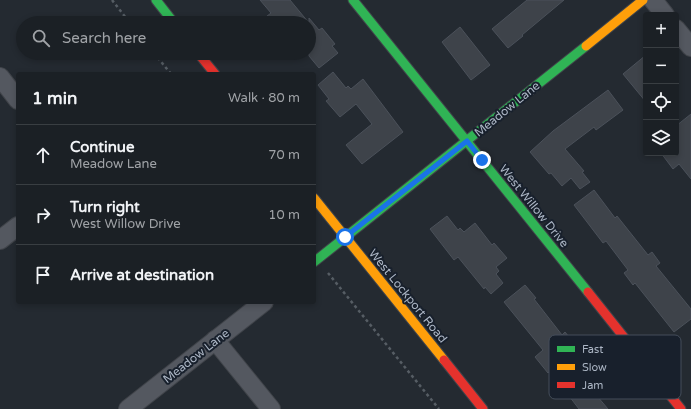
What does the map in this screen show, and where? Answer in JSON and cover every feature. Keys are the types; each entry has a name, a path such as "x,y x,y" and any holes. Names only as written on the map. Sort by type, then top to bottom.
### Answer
{"street":[{"path":"156,0 169,16"},
{"name":"West Willow Drive","path":"353,0 622,335"},
{"name":"Meadow Lane","path":"316,260 643,0"},
{"path":"653,0 663,12"},
{"path":"679,33 691,47"},
{"path":"204,60 213,72"},
{"path":"0,77 16,97"},
{"name":"West Lockport Road","path":"316,201 483,409"},
{"path":"0,240 16,228"},
{"name":"Meadow Lane","path":"128,409 261,304"},
{"path":"216,340 271,409"},
{"name":"West Willow Drive","path":"673,399 681,409"}],"path":[{"path":"112,0 125,16"},
{"path":"160,60 169,72"},
{"path":"327,272 439,409"}],"building":[{"path":"260,0 290,0 303,16 267,16 271,13"},
{"path":"527,0 564,0 508,48 492,29"},
{"path":"316,26 319,30 322,28 335,44 332,46 338,53 319,68 312,60 316,60"},
{"path":"460,27 490,65 471,80 442,42"},
{"path":"643,57 643,98 623,74"},
{"path":"333,72 346,88 348,86 351,89 363,79 403,132 362,164 346,145 372,124 356,104 340,117 326,101 329,99 318,85"},
{"path":"608,90 623,110 596,130 594,127 565,149 584,171 582,172 590,182 580,189 571,178 562,186 551,173 549,174 530,152 553,131"},
{"path":"691,114 691,179 679,164 673,169 663,156 679,156 679,124"},
{"path":"594,190 615,218 617,216 648,255 652,252 660,263 656,266 691,309 691,319 674,332 635,283 633,285 624,273 628,270 606,241 603,243 574,205"},
{"path":"447,216 458,230 460,228 464,232 475,223 492,245 494,243 507,258 496,267 499,271 496,274 503,283 491,294 485,287 484,289 458,257 454,260 430,229"},
{"path":"525,285 562,335 549,335 548,373 535,357 543,350 504,302"},
{"path":"571,399 600,399 608,409 579,409"}],"traffic: fast":[{"path":"156,0 169,16"},
{"path":"353,0 588,292"},
{"path":"316,260 586,46"}],"traffic: slow":[{"path":"586,46 643,0"},
{"path":"316,200 444,360"}],"traffic: jam":[{"path":"204,60 213,72"},
{"path":"588,292 622,335"},
{"path":"444,360 483,409"},
{"path":"673,399 681,409"}],"route":[{"path":"345,237 467,141 482,160"}]}
